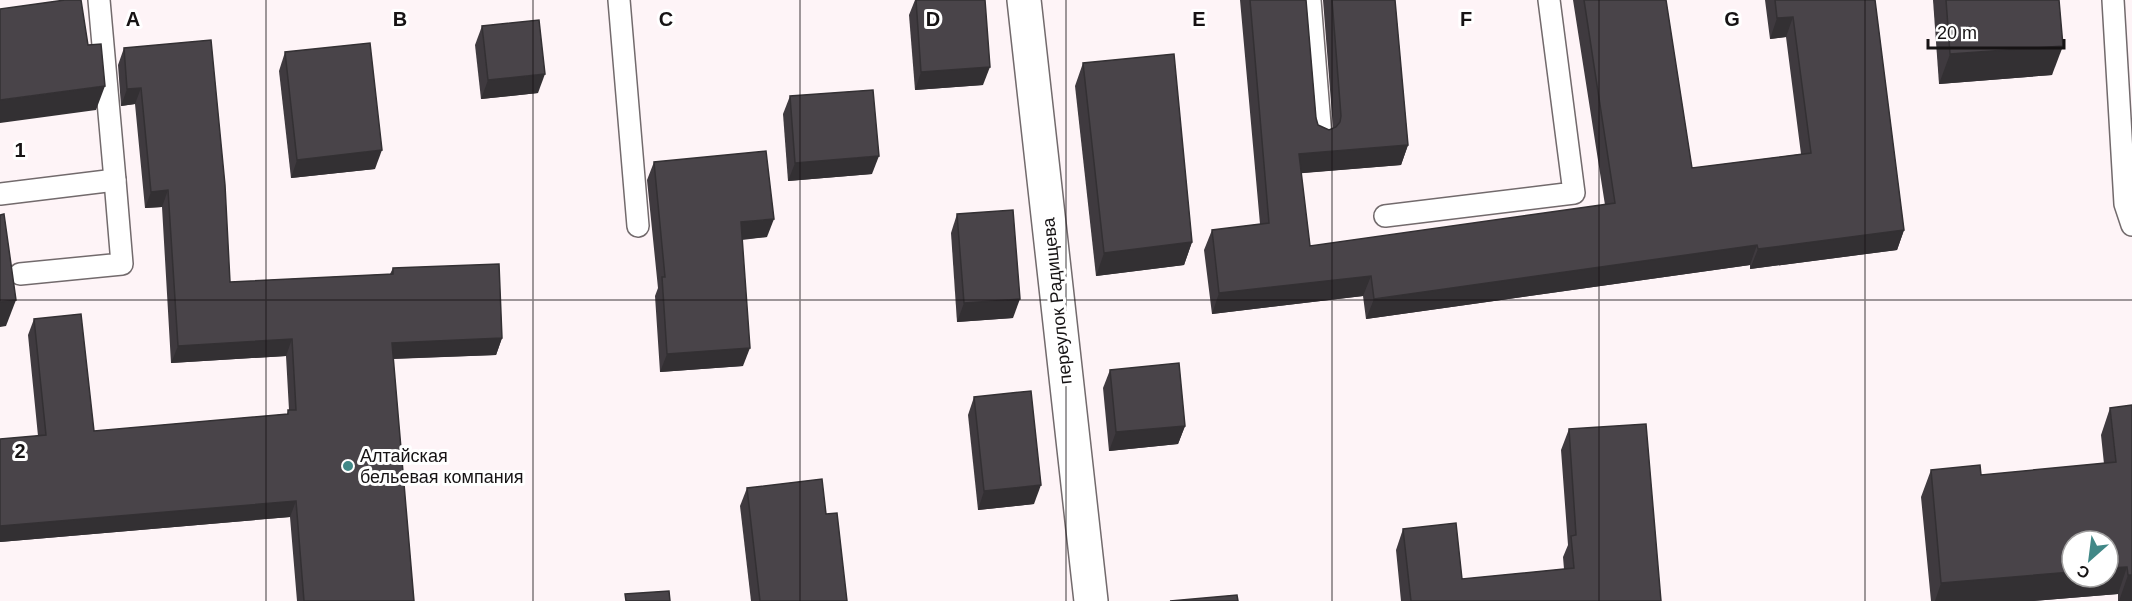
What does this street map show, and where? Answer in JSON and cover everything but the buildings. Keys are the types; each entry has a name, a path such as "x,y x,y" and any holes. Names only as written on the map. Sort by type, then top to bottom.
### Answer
{"street":[{"name":"переулок Радищева","path":"1024,0 1091,601"}],"lane":[{"path":"20,274 122,264 99,0"},
{"path":"619,0 638,226"},
{"path":"1310,0 1321,137"},
{"path":"1385,216 1574,193 1549,0"},
{"path":"2112,0 2125,204 2132,225"},
{"path":"0,194 115,180"}],"place":[{"name":"Алтайская бельевая компания","path":"348,466"}]}
